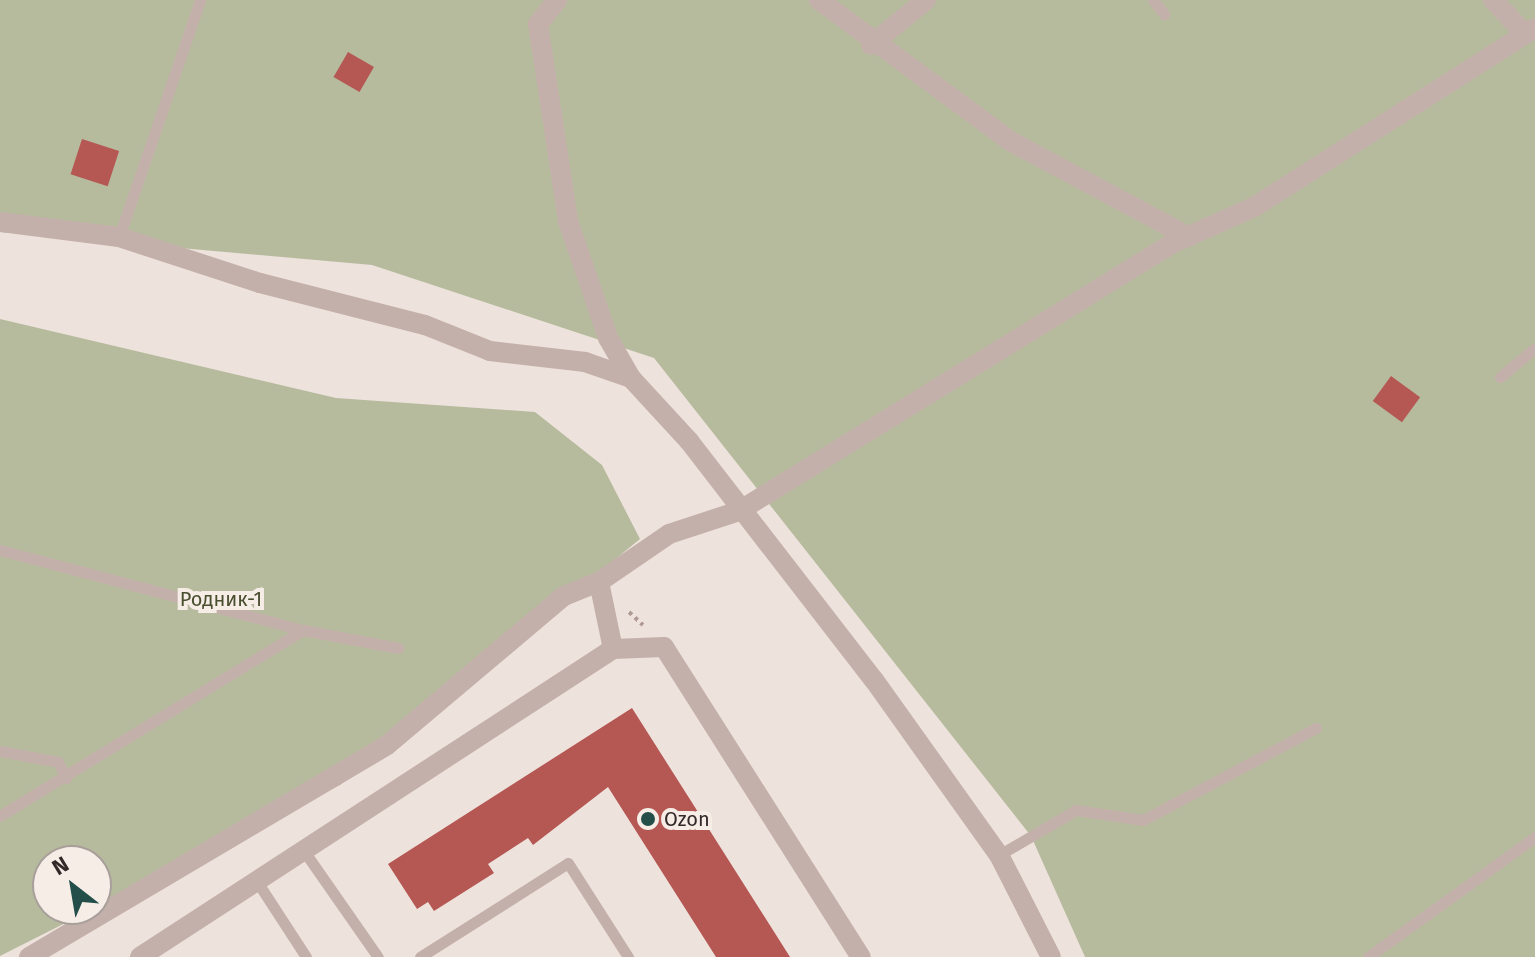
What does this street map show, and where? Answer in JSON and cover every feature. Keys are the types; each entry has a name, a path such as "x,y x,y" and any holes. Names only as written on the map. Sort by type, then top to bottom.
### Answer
{"street":[{"path":"557,0 538,24 568,221 598,313 631,378 739,511 999,855 1051,957"},
{"path":"819,0 871,45 1010,141 1189,237"},
{"path":"871,45 926,0"},
{"path":"29,957 387,745 564,596 599,582 669,534 739,511 1189,237 1254,207 1530,31 1493,0"},
{"path":"0,222 119,237 260,283 425,325 490,351 585,362 631,378"},
{"path":"599,582 613,649"},
{"path":"140,957 613,649 664,647 861,957"}],"lane":[{"path":"119,237 200,0"},
{"path":"1153,0 1164,14"},
{"path":"1500,377 1535,348"},
{"path":"0,550 303,630 398,648"},
{"path":"0,816 303,630"},
{"path":"999,855 1076,810 1143,820 1316,728"},
{"path":"0,751 58,762 66,778"},
{"path":"1368,957 1535,837"},
{"path":"304,851 378,957"},
{"path":"420,957 568,863 628,957"},
{"path":"258,883 306,957"}],"path":[{"path":"599,582 664,647"}],"green space":[{"path":"0,0 1535,0 1535,957 1085,957 1031,836 654,358 372,265 0,232"},
{"name":"Родник-1","path":"0,319 336,398 535,412 602,465 640,539 340,785 112,899 112,845 32,845 32,925 61,925 0,956"}],"building":[{"path":"348,52 374,67 359,92 334,77"},
{"path":"82,139 119,151 108,186 71,174"},
{"path":"1391,376 1420,397 1402,422 1373,401"},
{"path":"632,708 790,957 716,957 608,787 533,845 528,838 488,864 494,873 434,911 428,902 417,909 388,864"}],"place":[{"name":"Ozon","path":"648,819"}]}
